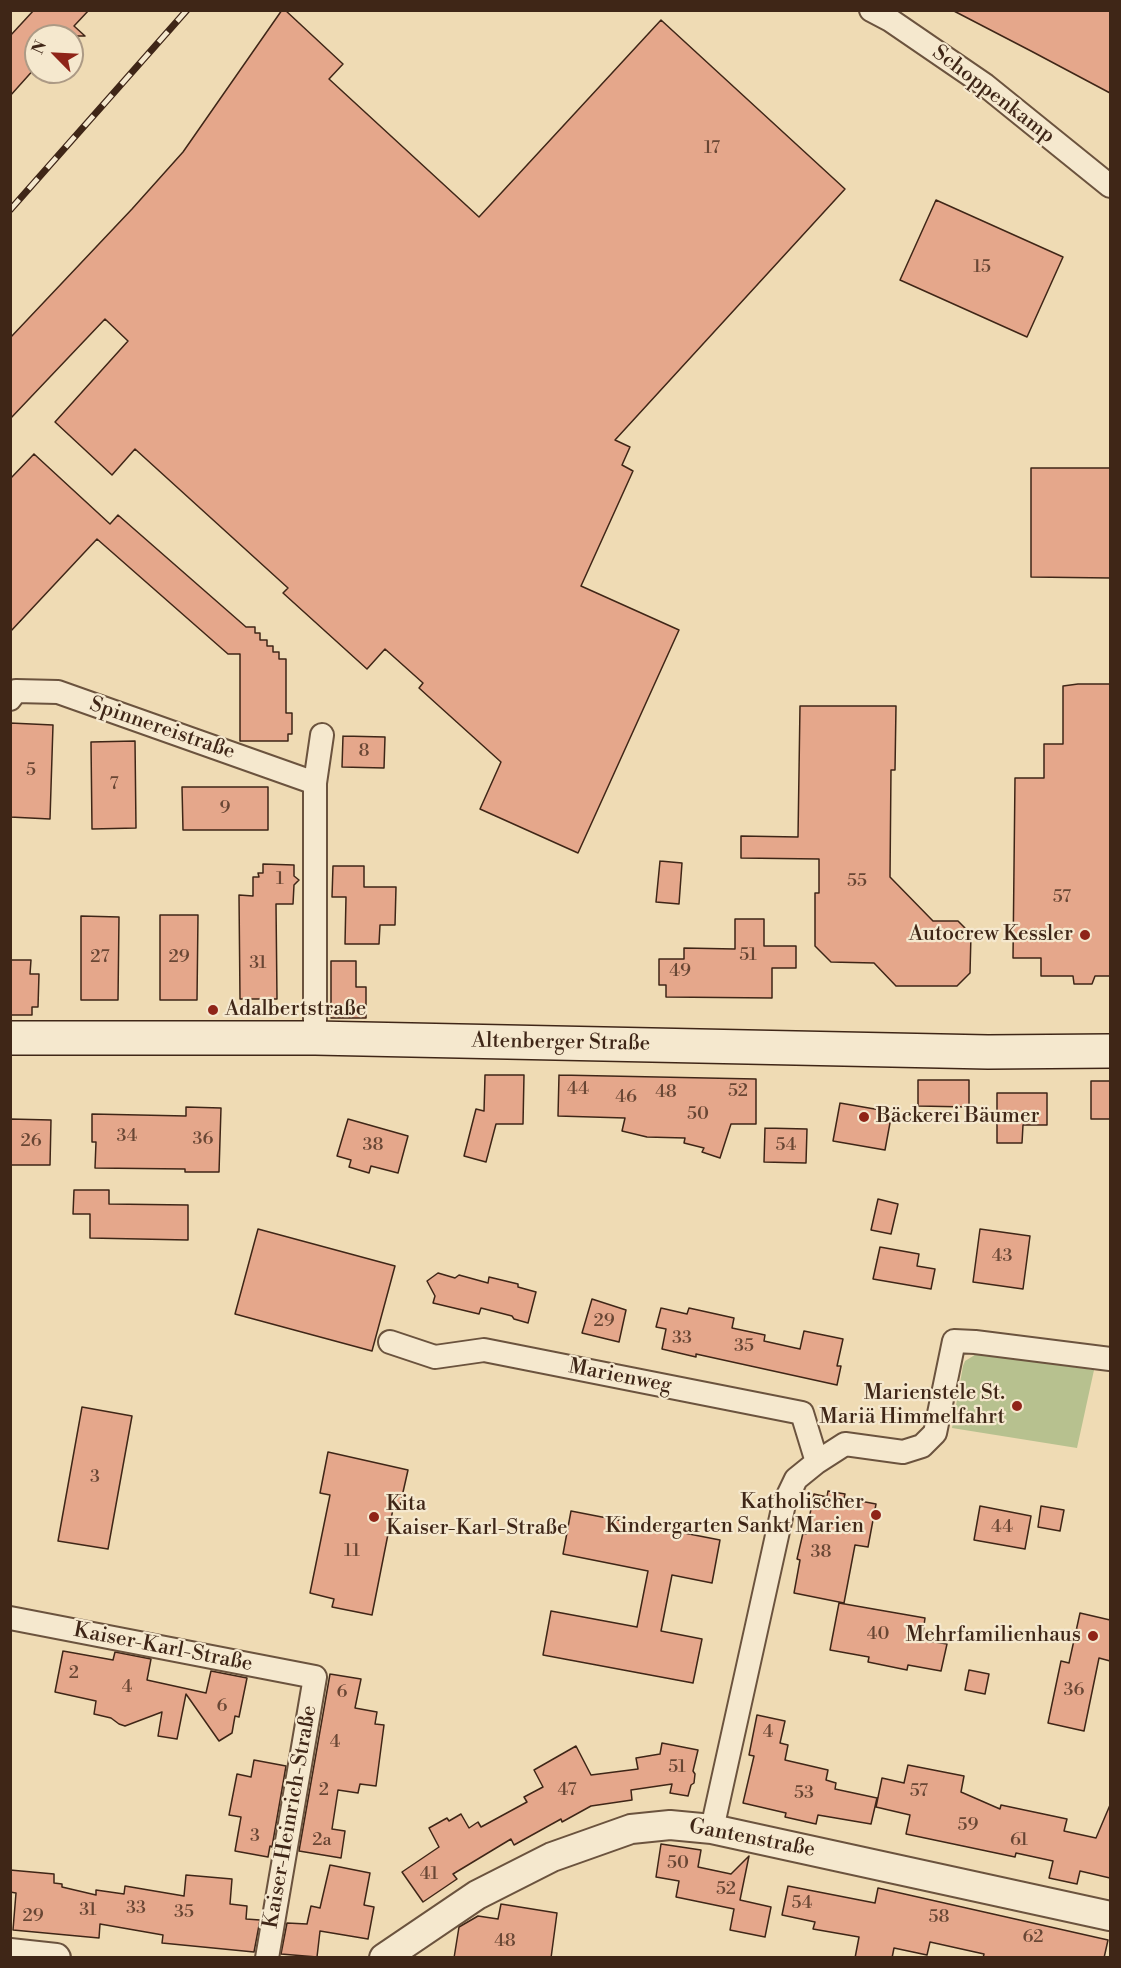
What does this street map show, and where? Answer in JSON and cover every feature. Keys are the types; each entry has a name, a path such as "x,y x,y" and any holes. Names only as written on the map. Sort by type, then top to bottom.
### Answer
{"main road":[{"name":"Altenberger Straße","path":"10,1038 315,1038 988,1052 1110,1051"}],"street":[{"name":"Schoppenkamp","path":"871,10 985,85 1110,186"},
{"name":"Spinnereistraße","path":"10,699 16,691 58,692 315,783"},
{"path":"315,1038 315,783 322,735"},
{"path":"712,1829 784,1504 796,1479 845,1444 903,1452 922,1446 935,1433 954,1341 1110,1359"},
{"name":"Marienweg","path":"390,1342 435,1357 484,1350 802,1413 817,1462"},
{"name":"Kaiser-Karl-Straße","path":"10,1618 315,1677"},
{"name":"Kaiser-Heinrich-Straße","path":"267,1958 315,1677"},
{"name":"Gantenstraße","path":"384,1958 477,1895 552,1857 631,1829 670,1824 712,1829 1110,1916"},
{"path":"10,1953 56,1958"}],"green space":[{"path":"978,1353 1094,1370 1077,1448 952,1428 963,1366 965,1361"}],"building":[{"path":"34,10 89,10 76,24 24,24 24,80 10,96 10,36"},
{"path":"282,10 285,10 343,64 329,79 479,217 661,20 845,189 615,440 630,447 622,465 633,471 581,586 679,630 578,853 480,809 501,762 419,688 423,683 385,649 367,669 283,593 288,588 135,449 112,475 55,422 128,341 105,319 10,419 10,338 183,152"},
{"path":"952,10 1110,10 1110,93 1031,51"},
{"path":"936,200 1063,257 1027,337 900,280"},
{"path":"34,454 110,524 118,515 246,627 255,627 255,633 260,633 260,640 267,640 267,646 273,646 273,652 279,652 279,659 286,659 286,713 292,713 292,734 288,734 288,741 240,741 240,654 228,654 97,539 10,632 10,479"},
{"path":"1031,468 1110,468 1110,578 1031,577"},
{"path":"1110,684 1110,976 1095,976 1092,984 1074,984 1073,976 1041,976 1041,958 1013,958 1015,778 1044,778 1044,744 1063,744 1063,686"},
{"path":"800,706 896,706 895,770 891,770 890,877 933,921 958,921 971,934 970,973 957,986 896,986 874,963 831,962 815,946 815,893 819,893 819,859 741,858 741,836 798,837"},
{"path":"10,723 53,725 50,819 10,817"},
{"path":"343,736 385,737 384,768 342,767"},
{"path":"135,741 136,828 92,829 91,742"},
{"path":"182,787 268,787 268,830 183,830"},
{"path":"660,861 682,863 679,904 656,902"},
{"path":"263,864 294,865 294,876 299,880 294,885 293,904 276,904 277,999 240,999 239,895 253,896 253,877 259,877 258,873 263,873"},
{"path":"333,866 364,866 364,887 396,887 395,925 380,925 379,944 345,944 346,897 332,897"},
{"path":"160,915 198,915 197,1000 160,1000"},
{"path":"81,916 119,917 118,1000 81,1000"},
{"path":"735,919 764,919 764,946 796,946 796,968 772,968 772,998 666,997 666,985 659,985 659,959 684,959 684,948 735,949"},
{"path":"10,960 31,960 30,974 39,974 38,1007 32,1007 32,1015 10,1015"},
{"path":"331,961 356,961 356,987 366,987 366,1018 331,1018"},
{"path":"485,1075 524,1075 523,1124 496,1124 486,1162 464,1156 476,1109 484,1111"},
{"path":"559,1075 756,1079 756,1124 731,1124 720,1158 702,1152 704,1148 684,1143 685,1138 647,1137 622,1131 625,1118 558,1116"},
{"path":"918,1080 969,1080 969,1107 918,1106"},
{"path":"1091,1081 1110,1081 1110,1119 1091,1119"},
{"path":"997,1093 1047,1093 1047,1125 1023,1125 1022,1143 997,1143"},
{"path":"840,1103 892,1112 885,1150 833,1141"},
{"path":"186,1107 221,1108 219,1172 185,1172 185,1169 95,1168 96,1142 92,1142 92,1114 186,1116"},
{"path":"10,1119 51,1120 50,1165 10,1165"},
{"path":"348,1119 408,1136 398,1173 371,1166 369,1173 349,1167 351,1160 337,1156"},
{"path":"765,1128 807,1129 806,1163 764,1162"},
{"path":"74,1190 109,1190 109,1204 188,1205 188,1240 90,1238 90,1214 73,1214"},
{"path":"878,1199 898,1204 891,1234 871,1230"},
{"path":"258,1229 395,1266 372,1351 235,1314"},
{"path":"980,1229 1030,1236 1023,1289 973,1282"},
{"path":"880,1247 919,1254 917,1266 935,1269 931,1289 873,1279"},
{"path":"438,1273 455,1278 459,1275 488,1283 489,1277 518,1284 518,1287 536,1292 528,1323 514,1319 512,1316 481,1308 479,1314 433,1303 435,1296 427,1281"},
{"path":"592,1299 626,1310 619,1342 582,1333"},
{"path":"661,1308 687,1314 689,1308 734,1318 732,1328 765,1335 764,1341 800,1349 804,1331 843,1339 837,1366 841,1366 837,1385 696,1354 696,1357 662,1349 666,1329 656,1327"},
{"path":"82,1407 132,1416 108,1549 58,1541"},
{"name":"Kita Kaiser-Karl-Straße","path":"328,1452 408,1470 399,1510 393,1509 372,1615 332,1607 334,1599 310,1593 330,1495 320,1493"},
{"name":"Katholischer Kindergarten Sankt Marien","path":"828,1491 845,1494 844,1498 876,1504 868,1547 855,1545 844,1603 794,1593 800,1560 797,1559 803,1533 806,1534 814,1494 827,1497"},
{"path":"980,1506 1031,1516 1025,1549 974,1540"},
{"path":"1041,1506 1064,1510 1060,1531 1038,1527"},
{"path":"571,1511 720,1540 712,1583 672,1575 661,1631 702,1639 693,1683 543,1655 551,1611 637,1627 648,1571 563,1554"},
{"path":"839,1603 925,1618 922,1640 947,1644 941,1671 908,1665 907,1670 868,1662 869,1657 830,1650"},
{"path":"1080,1613 1110,1620 1110,1661 1099,1658 1084,1731 1048,1723 1061,1661 1069,1663"},
{"path":"63,1651 113,1660 115,1652 151,1659 147,1680 206,1693 211,1671 247,1678 239,1717 235,1716 232,1733 219,1741 186,1694 177,1739 158,1736 162,1712 125,1726 119,1724 111,1718 94,1714 96,1701 55,1692"},
{"path":"969,1670 989,1674 985,1694 965,1690"},
{"path":"330,1674 361,1679 355,1708 377,1712 375,1724 384,1725 376,1786 360,1784 358,1793 338,1790 332,1829 345,1831 341,1858 299,1851"},
{"path":"757,1715 785,1721 780,1743 788,1745 785,1760 828,1770 826,1780 836,1783 835,1789 877,1798 871,1824 818,1815 816,1824 785,1817 786,1813 743,1803 754,1756 749,1755"},
{"path":"662,1743 698,1750 693,1771 694,1783 691,1785 688,1796 670,1793 672,1784 631,1790 632,1800 591,1806 562,1822 561,1819 514,1845 511,1839 453,1874 457,1879 423,1902 402,1872 439,1847 429,1828 447,1818 449,1821 461,1814 469,1828 478,1822 481,1827 527,1802 524,1797 543,1787 534,1770 576,1746 591,1775 638,1769 636,1758 660,1754"},
{"path":"254,1760 286,1766 272,1847 270,1846 268,1857 235,1851 241,1817 229,1815 237,1774 251,1777"},
{"path":"908,1765 964,1776 961,1792 1000,1809 1001,1805 1067,1819 1064,1831 1096,1838 1110,1805 1110,1878 1080,1871 1077,1884 1049,1878 1053,1861 1016,1853 1015,1857 906,1834 910,1815 876,1807 882,1778 904,1783"},
{"path":"661,1844 701,1850 698,1867 731,1874 749,1856 740,1900 771,1907 765,1937 730,1930 734,1909 676,1897 679,1881 656,1877"},
{"path":"330,1865 370,1873 364,1905 374,1907 368,1939 320,1931 317,1957 281,1954 287,1923 307,1924 311,1906 320,1908"},
{"path":"10,1870 54,1874 54,1883 62,1884 62,1887 96,1895 96,1890 124,1894 125,1886 184,1896 186,1875 232,1879 230,1904 247,1906 246,1919 260,1920 254,1952 162,1943 163,1935 100,1924 99,1938 13,1930 16,1893 10,1892"},
{"path":"788,1886 875,1903 878,1888 1108,1940 1104,1958 983,1958 984,1954 930,1942 927,1955 894,1948 892,1958 855,1958 859,1937 813,1929 815,1922 782,1915"},
{"path":"501,1904 557,1913 551,1958 454,1958 459,1927 478,1916 498,1919"}],"railway":[{"path":"10,210 187,10"}],"place":[{"name":"Autocrew Kessler","path":"1085,935"},
{"name":"Adalbertstraße","path":"213,1010"},
{"name":"Bäckerei Bäumer","path":"864,1117"},
{"name":"Marienstele St. Mariä Himmelfahrt","path":"1017,1406"},
{"name":"Katholischer Kindergarten Sankt Marien","path":"876,1515"},
{"name":"Kita Kaiser-Karl-Straße","path":"374,1517"},
{"name":"Mehrfamilienhaus","path":"1093,1636"}]}
